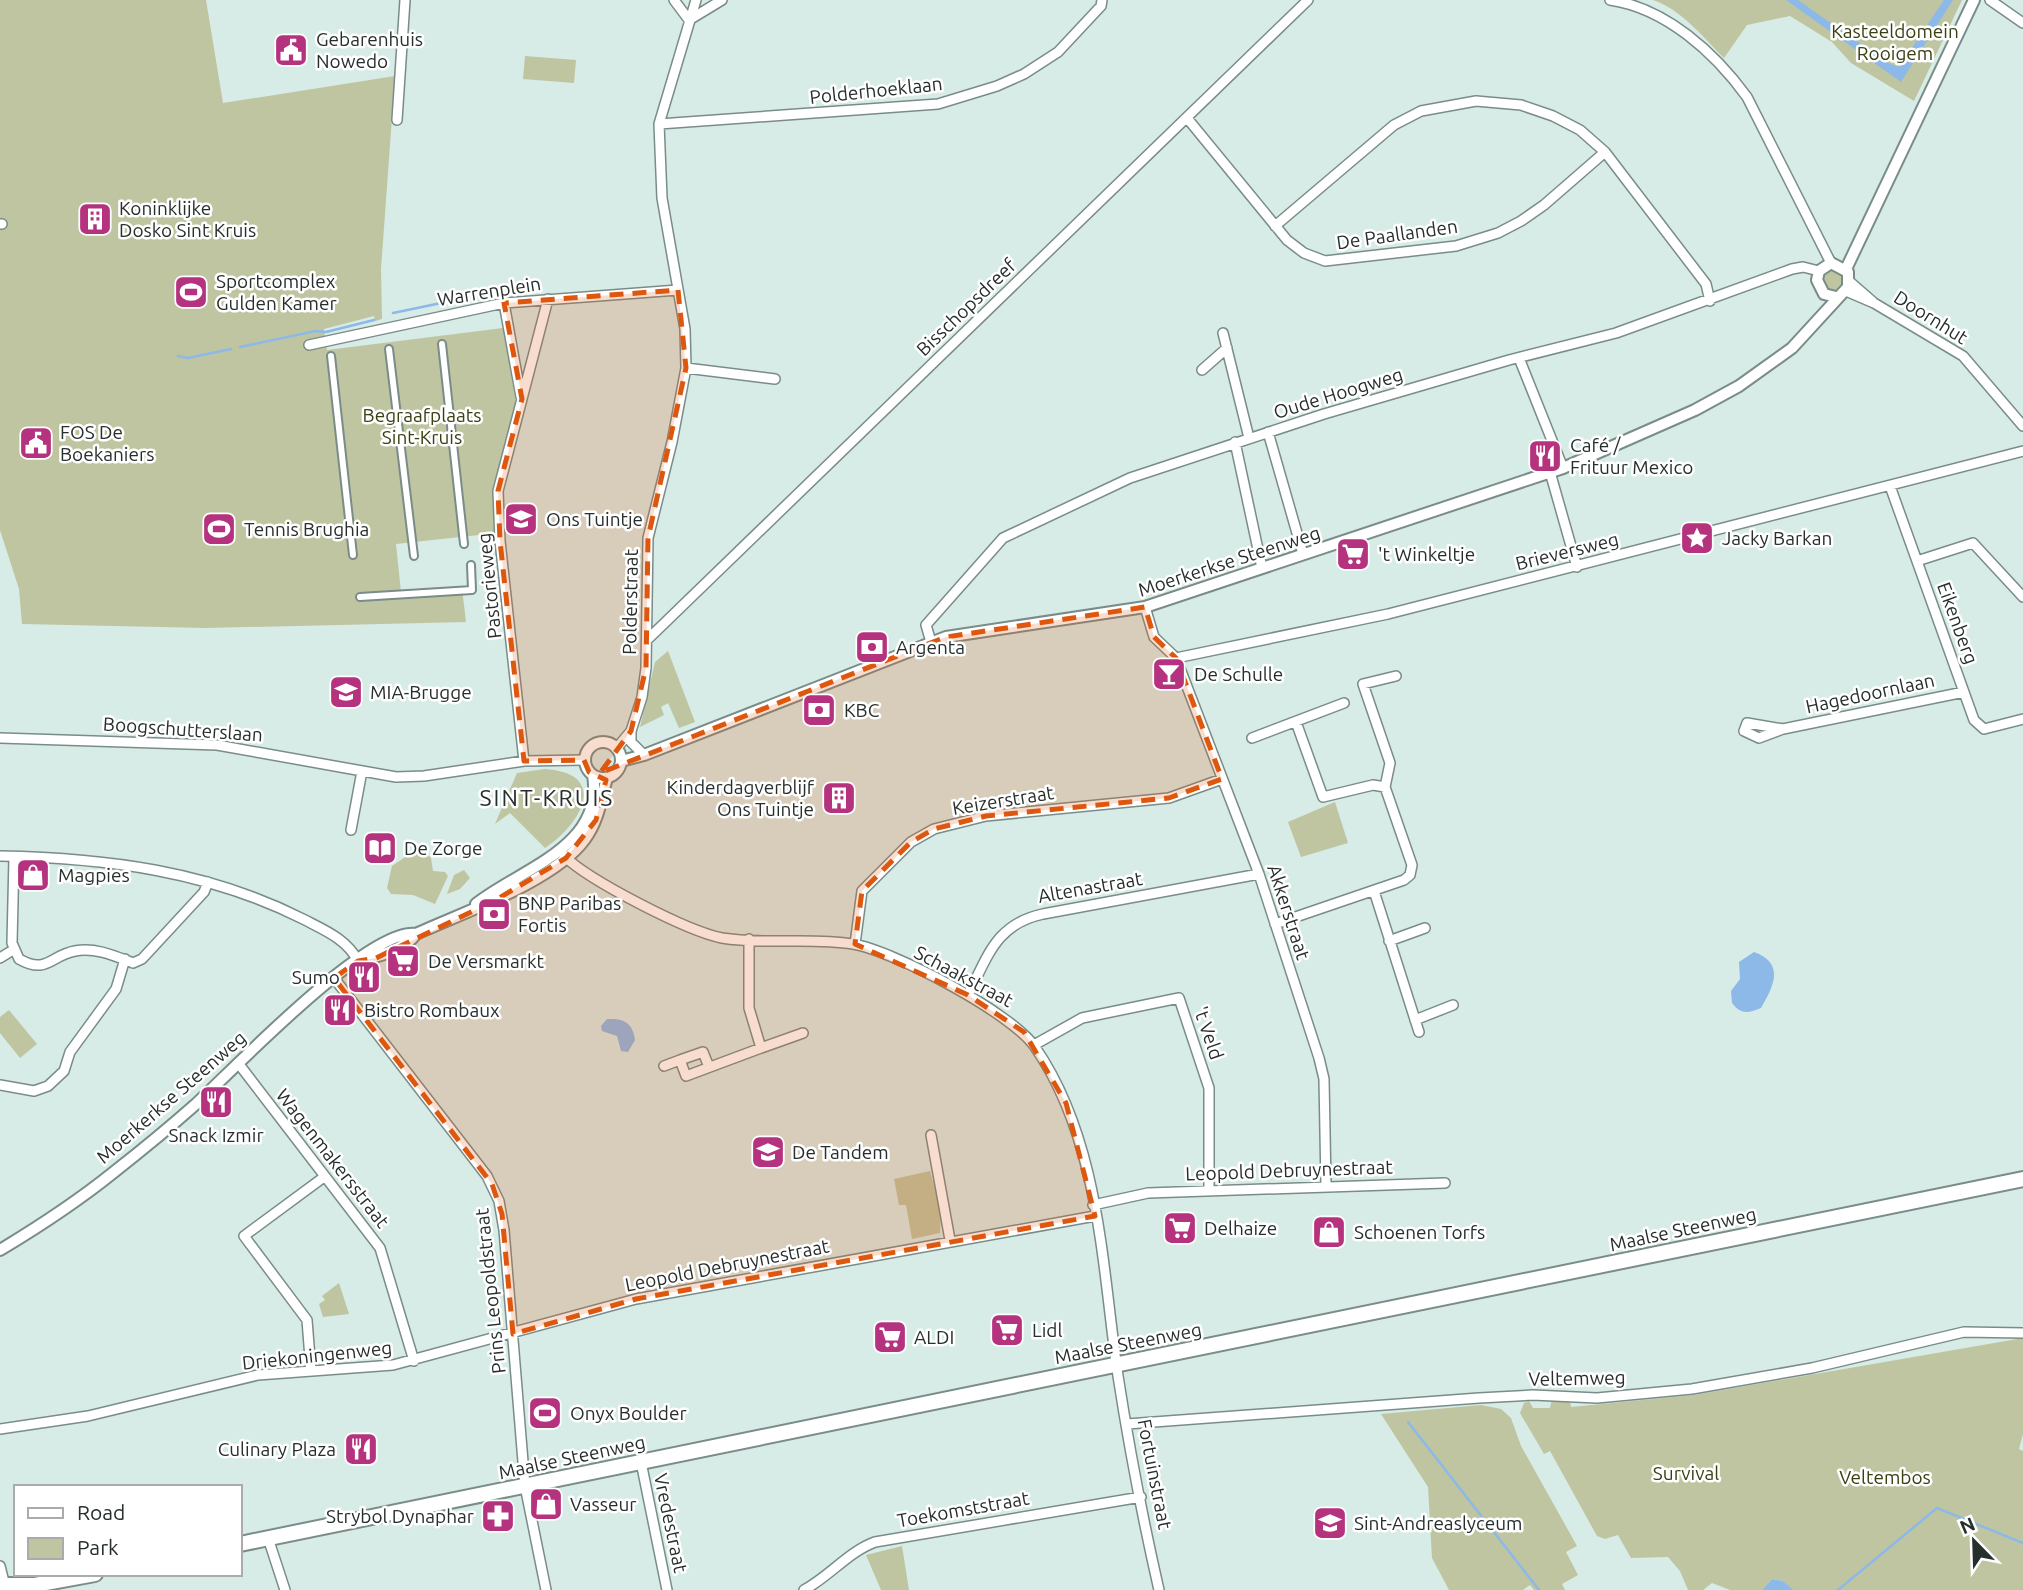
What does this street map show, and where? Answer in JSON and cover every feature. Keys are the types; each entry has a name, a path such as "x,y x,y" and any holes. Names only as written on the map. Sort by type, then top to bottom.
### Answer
{"main road":[{"name":"Maalse Steenweg","path":"242,1544 2023,1179"},
{"path":"2,1586 51,1587 87,1576"}],"street":[{"path":"397,120 405,0"},
{"path":"674,0 689,20 722,0"},
{"name":"Polderstraat","path":"617,749 631,731 642,697 647,640 648,538 672,442 686,368 685,329 662,198 659,124 696,0"},
{"name":"Polderhoeklaan","path":"659,124 915,107 961,98 1024,74 1058,52 1094,14 1102,0"},
{"name":"Bisschopsdreef","path":"647,640 1308,0"},
{"path":"1610,0 1661,16 1735,81 1753,108 1838,265 1844,290 1824,294"},
{"path":"1818,320 1824,294 1817,284 1819,271 1838,265 1859,237 1974,0"},
{"path":"1990,0 2023,23"},
{"path":"1275,226 1394,125 1421,111 1447,104 1476,101 1521,105 1553,116 1580,130 1605,152 1706,284 1710,300"},
{"name":"De Paallanden","path":"1186,118 1287,240 1304,253 1325,261 1457,246 1498,233 1544,205 1605,152"},
{"name":"Oude Hoogweg","path":"931,642 926,625 1003,538 1130,478 1268,432 1518,358 1616,333 1793,269 1803,267 1819,271"},
{"name":"Warrenplein","path":"309,345 504,303 677,289"},
{"name":"Doornhut","path":"1844,290 1874,303 1962,356 2023,426"},
{"name":"Moerkerkse Steenweg","path":"621,761 644,755 931,642 985,630 1099,616 1145,607 1563,468 1719,398 1770,365 1818,320 1844,290"},
{"name":"Pastorieweg","path":"524,761 500,541 498,491 548,299"},
{"path":"504,303 522,399"},
{"path":"1223,333 1249,438"},
{"path":"442,344 464,544"},
{"path":"1202,370 1227,348"},
{"path":"389,349 414,556"},
{"path":"331,356 353,555"},
{"path":"1518,358 1563,468"},
{"path":"686,368 775,379"},
{"path":"1268,432 1303,554"},
{"path":"1235,442 1262,568"},
{"name":"Brieversweg","path":"1176,658 1269,641 1577,567 2023,452"},
{"path":"1550,472 1577,567"},
{"name":"Eikenberg","path":"1891,486 1964,692 1980,728 2000,727 2023,719"},
{"path":"1917,561 1973,543 2023,597"},
{"path":"360,597 472,590 471,565"},
{"path":"1145,607 1154,637 1176,658"},
{"name":"Akkerstraat","path":"1176,658 1259,874 1324,1079 1326,1186"},
{"path":"1275,923 1374,891 1404,880 1410,874 1412,865 1385,787 1390,763 1363,684 1396,676"},
{"name":"Hagedoornlaan","path":"1783,729 1964,692"},
{"path":"1252,738 1344,703"},
{"path":"1296,722 1323,797 1373,785 1385,787"},
{"path":"631,731 631,742 644,755"},
{"name":"Boogschutterslaan","path":"0,738 217,745 396,777 424,776 524,761 585,760"},
{"path":"607,743 617,749 621,761 617,771 607,778 593,775 585,760 593,745 607,743"},
{"path":"351,830 362,771"},
{"name":"Moerkerkse Steenweg","path":"563,855 579,831 595,795 593,775"},
{"name":"Moerkerkse Steenweg","path":"0,1250 61,1212 113,1172 197,1104 238,1063 334,978 371,950 494,901 584,841 596,820 607,778"},
{"name":"Keizerstraat","path":"855,944 862,891 911,842 934,829 970,818 1170,798 1222,779"},
{"name":"Schaakstraat","path":"563,855 619,892 694,928 721,937 855,944 968,995 1012,1021 1034,1045 1056,1081 1073,1122 1095,1216 1117,1365"},
{"path":"0,856 113,862 208,882 287,911 320,928 351,949 358,961"},
{"path":"14,857 13,950 19,959 32,964 46,965 79,950 112,954 133,962 148,953 204,892 208,882"},
{"name":"Altenastraat","path":"968,995 1001,935 1014,922 1043,914 1259,874"},
{"path":"1374,891 1419,1032"},
{"path":"1389,940 1425,928"},
{"path":"749,939 748,1007 761,1048"},
{"path":"0,958 13,950"},
{"path":"0,1085 34,1091 48,1086 64,1071 70,1052 116,989 125,960"},
{"name":"Prins Leopoldstraat","path":"334,978 492,1184 502,1214 525,1486 546,1590"},
{"name":"'t Veld","path":"1034,1045 1082,1018 1179,999 1209,1088 1209,1190"},
{"path":"1415,1020 1453,1005"},
{"path":"680,1060 686,1076 803,1033"},
{"path":"664,1066 703,1052 709,1067"},
{"name":"Wagenmakersstraat","path":"238,1063 383,1254 414,1361"},
{"path":"931,1135 950,1240"},
{"path":"311,1371 307,1320 244,1236 324,1177"},
{"name":"Leopold Debruynestraat","path":"1093,1205 1147,1193 1446,1183"},
{"name":"Leopold Debruynestraat","path":"513,1334 636,1299 950,1240 1095,1216"},
{"name":"Veltemweg","path":"1127,1424 1479,1398 1533,1395 1597,1398 1679,1390 1812,1368 1964,1332 2023,1333"},
{"name":"Driekoningenweg","path":"0,1429 88,1416 258,1375 393,1365 513,1334"},
{"name":"Fortuinstraat","path":"1117,1365 1159,1590"},
{"name":"Vredestraat","path":"640,1462 667,1590"},
{"name":"Toekomststraat","path":"804,1590 825,1579 852,1553 875,1542 1142,1497"},
{"path":"268,1538 285,1590"},
{"path":"0,1566 2,1586"}],"highlighted area":[{"path":"678,290 686,368 648,538 646,668 631,731 600,773 946,637 1145,607 1154,637 1176,658 1222,779 1169,798 986,816 934,829 911,842 862,891 855,944 968,995 1024,1032 1066,1103 1095,1216 636,1299 513,1334 502,1214 492,1184 334,978 358,961 376,958 494,901 566,858 596,820 606,780 589,772 584,760 524,761 500,541 498,491 522,399 504,303"}],"green space":[{"name":"Begraafplaats Sint-Kruis","path":"0,0 206,0 223,103 395,76 381,269 382,319 375,321 374,316 324,329 327,350 503,328 516,404 493,495 497,533 396,544 401,592 462,588 466,622 206,628 22,624 19,589 0,530"},
{"name":"Kasteeldomein Rooigem","path":"1653,0 1962,0 1914,101 1851,63 1832,42 1790,16 1747,25 1724,58 1683,17"},
{"path":"525,56 576,60 574,83 523,79"},
{"path":"1833,270 1841,273 1844,281 1841,289 1833,292 1825,289 1822,281 1825,273"},
{"path":"668,651 695,722 679,728 668,703 661,707 664,715 640,727 655,662"},
{"path":"545,769 565,773 577,780 583,790 583,801 569,827 545,848 510,813 495,824 517,773"},
{"path":"1335,802 1348,843 1301,857 1288,822"},
{"path":"426,852 431,858 433,871 445,872 448,876 435,904 413,895 391,894 387,888 392,866 411,853"},
{"path":"464,870 470,878 460,889 447,894 454,875"},
{"path":"9,1010 37,1044 20,1058 0,1033 0,1017"},
{"path":"930,1171 941,1212 940,1233 912,1239 906,1205 899,1205 894,1179"},
{"path":"339,1283 349,1314 323,1317 319,1304 325,1300 322,1296"},
{"name":"Veltembos","path":"2023,1338 2023,1434 2019,1449 2023,1451 2023,1590 1794,1590 1783,1581 1772,1579 1762,1590 1730,1590 1712,1583 1703,1590 1688,1590 1680,1571 1668,1557 1631,1558 1618,1535 1605,1539 1597,1536 1550,1451 1544,1454 1520,1413 1524,1403 1529,1401 1533,1408 1550,1408 1552,1399 1570,1399 1571,1407 1694,1395"},
{"path":"1481,1405 1501,1409 1511,1418 1521,1446 1577,1546 1566,1552 1578,1575 1562,1584 1565,1590 1534,1590 1530,1585 1523,1590 1449,1590 1432,1558 1428,1487 1381,1414"},
{"path":"902,1546 909,1590 881,1590 866,1555"}],"water":[{"path":"1786,0 1798,0 1888,63 1899,67 1944,0 1953,0 1901,82"},
{"path":"1754,952 1770,962 1773,984 1761,1008 1745,1012 1732,1003 1731,991 1740,979 1739,962"},
{"path":"607,1019 623,1021 632,1029 635,1040 628,1052 621,1051 617,1036 602,1031 601,1026"},
{"path":"1772,1579 1783,1581 1794,1590 1762,1590"}],"waterway":[{"path":"393,313 446,302"},
{"path":"240,347 316,331 326,332 374,320"},
{"path":"178,356 188,358 231,349"},
{"path":"1408,1422 1539,1590"},
{"path":"1838,1590 1937,1508 2023,1543"}],"place":[{"name":"Gebarenhuis Nowedo","path":"291,50"},
{"name":"Koninklijke Dosko Sint Kruis","path":"95,219"},
{"name":"Sportcomplex Gulden Kamer","path":"191,292"},
{"name":"FOS De Boekaniers","path":"36,443"},
{"name":"Café / Frituur Mexico","path":"1545,456"},
{"name":"Ons Tuintje","path":"521,519"},
{"name":"Tennis Brughia","path":"219,529"},
{"name":"Jacky Barkan","path":"1697,538"},
{"name":"'t Winkeltje","path":"1353,554"},
{"name":"Argenta","path":"872,647"},
{"name":"De Schulle","path":"1169,674"},
{"name":"MIA-Brugge","path":"346,692"},
{"name":"KBC","path":"819,710"},
{"name":"Kinderdagverblijf Ons Tuintje","path":"839,798"},
{"name":"De Zorge","path":"380,848"},
{"name":"Magpies","path":"33,875"},
{"name":"BNP Paribas Fortis","path":"494,914"},
{"name":"De Versmarkt","path":"403,961"},
{"name":"Sumo","path":"364,977"},
{"name":"Bistro Rombaux","path":"340,1010"},
{"name":"Snack Izmir","path":"216,1102"},
{"name":"De Tandem","path":"768,1152"},
{"name":"Delhaize","path":"1180,1228"},
{"name":"Schoenen Torfs","path":"1329,1232"},
{"name":"Lidl","path":"1007,1330"},
{"name":"ALDI","path":"890,1337"},
{"name":"Onyx Boulder","path":"545,1413"},
{"name":"Culinary Plaza","path":"361,1449"},
{"name":"Vasseur","path":"546,1504"},
{"name":"Strybol Dynaphar","path":"498,1516"},
{"name":"Sint-Andreaslyceum","path":"1330,1523"}],"district":[{"name":"SINT-KRUIS","path":"547,797"}],"park label":[{"name":"Survival","path":"1686,1473"}]}
